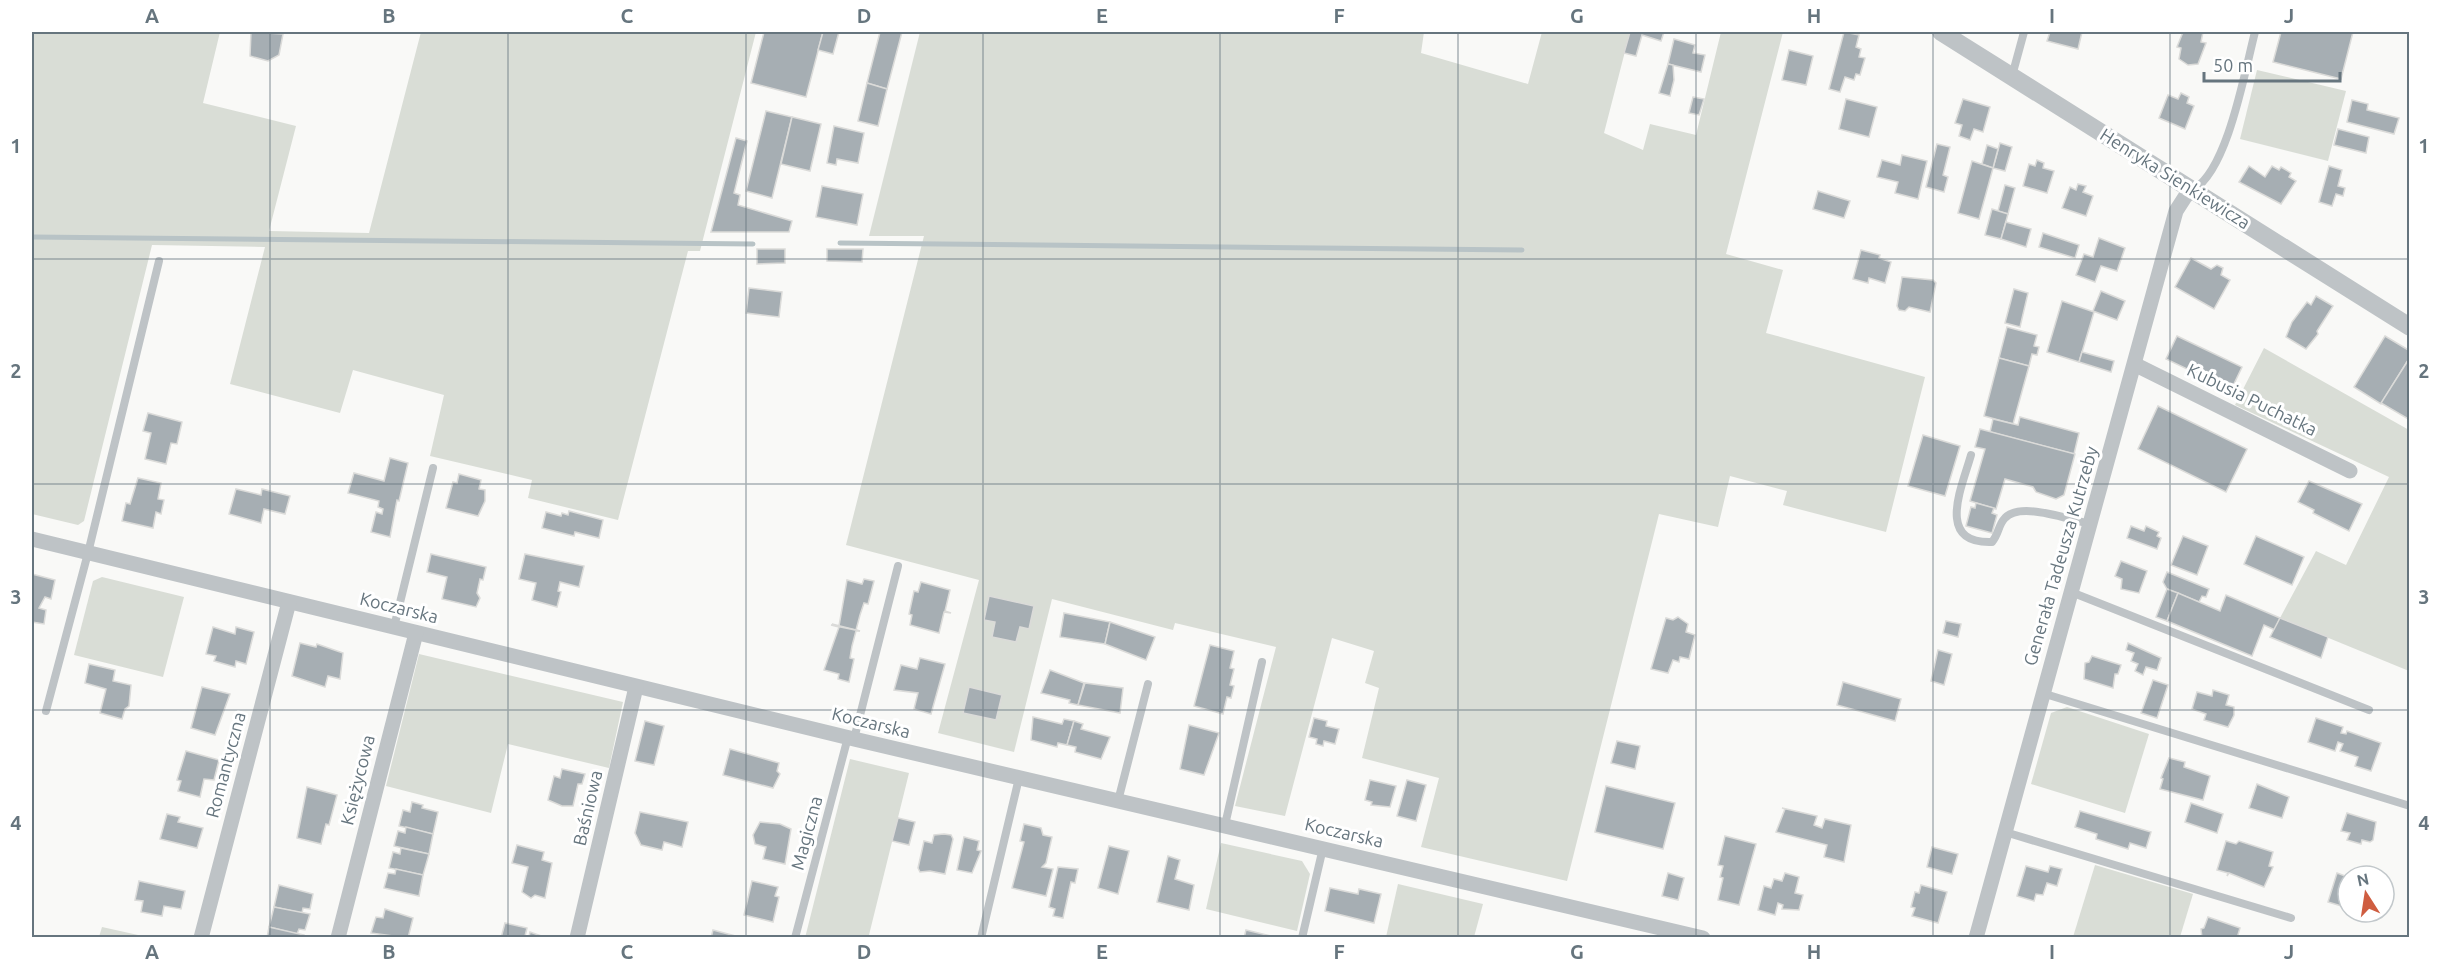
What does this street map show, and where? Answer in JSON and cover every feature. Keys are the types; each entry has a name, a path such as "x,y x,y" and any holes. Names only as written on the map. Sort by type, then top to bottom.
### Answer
{"street":[{"name":"Henryka Sienkiewicza","path":"1941,32 2409,327"},
{"name":"Generała Tadeusza Kutrzeby","path":"1976,938 2003,832 2136,365 2176,211 2185,196 2192,190"},
{"name":"Kubusia Puchatka","path":"2136,365 2350,471"},
{"name":"Koczarska","path":"32,539 636,687 1703,938"},
{"name":"Romantyczna","path":"201,938 289,602"},
{"name":"Księżycowa","path":"338,938 416,633"},
{"name":"Baśniowa","path":"577,938 636,687"}],"lane":[{"path":"2012,76 2024,32"},
{"path":"2192,190 2203,184 2229,134 2255,32"},
{"path":"46,711 88,553 159,261"},
{"path":"1971,455 1955,511 1961,532 1970,540 1992,542 1999,534 2006,516 2017,511 2029,510 2090,524"},
{"path":"394,627 433,468"},
{"name":"Magiczna","path":"795,938 898,566"},
{"path":"2071,592 2369,710"},
{"path":"1225,825 1262,662"},
{"path":"1118,801 1148,684"},
{"path":"2042,693 2409,806"},
{"path":"981,938 1019,778"},
{"path":"2003,832 2291,918"},
{"path":"1302,938 1323,848"}],"shaded area":[{"path":"32,32 220,32 203,103 296,126 269,231 369,233 421,32 756,32 700,251 688,251 618,520 528,498 532,480 430,456 444,395 353,370 340,413 230,384 265,247 152,245 84,521 78,525 32,514"},
{"path":"920,32 1424,32 1421,53 1528,84 1542,32 1630,32 1604,133 1643,150 1650,124 1696,135 1721,32 1783,32 1726,254 1783,270 1766,333 1925,377 1886,532 1783,505 1787,491 1730,476 1718,527 1659,514 1567,881 1421,847 1439,778 1362,758 1379,688 1365,683 1374,651 1332,638 1285,816 1235,806 1276,647 1175,623 1173,630 1052,599 1014,752 938,733 979,580 846,545 924,236 869,236"},
{"path":"2257,70 2346,91 2328,161 2240,139"},
{"path":"2264,348 2409,430 2409,671 2280,618 2316,551 2346,565 2389,477 2235,405"},
{"path":"102,577 184,597 163,677 74,655 93,581"},
{"path":"419,654 623,702 609,768 508,744 491,813 386,786"},
{"path":"2067,707 2149,734 2125,813 2031,784 2051,713"},
{"path":"850,759 909,773 869,935 879,937 805,938"},
{"path":"1221,843 1302,861 1310,874 1297,931 1206,909"},
{"path":"2095,865 2193,894 2180,937 2073,937"},
{"path":"1398,884 1483,904 1474,937 1386,937"},
{"path":"102,927 147,937 99,937"}],"building":[{"path":"251,32 283,34 279,55 268,61 250,56"},
{"path":"764,32 823,32 806,97 751,83"},
{"path":"823,32 839,32 833,54 818,50"},
{"path":"880,32 902,32 887,89 867,83"},
{"path":"1630,32 1664,32 1661,41 1642,35 1636,56 1624,53"},
{"path":"1844,32 1859,35 1856,47 1861,49 1859,57 1865,58 1860,75 1856,74 1854,80 1845,77 1840,92 1829,89"},
{"path":"2050,32 2082,32 2078,49 2047,41"},
{"path":"2183,32 2203,32 2201,42 2206,43 2198,64 2188,65 2179,59 2181,48 2177,47"},
{"path":"2281,32 2353,32 2341,79 2273,62"},
{"path":"1674,39 1695,45 1693,53 1705,55 1701,72 1668,64"},
{"path":"1789,50 1813,56 1806,85 1782,80"},
{"path":"1668,64 1673,65 1674,80 1670,96 1659,93"},
{"path":"867,83 887,89 878,126 858,121"},
{"path":"2181,93 2189,97 2187,103 2194,106 2185,129 2159,118 2168,95 2178,99"},
{"path":"1693,97 1704,99 1699,115 1689,113"},
{"path":"1846,99 1877,107 1869,137 1839,129"},
{"path":"1963,99 1990,107 1983,132 1974,129 1970,140 1959,136 1962,125 1955,123"},
{"path":"2352,100 2368,104 2367,110 2399,118 2394,134 2347,122"},
{"path":"766,111 792,117 772,198 746,191"},
{"path":"792,117 821,124 810,171 781,164"},
{"path":"834,126 864,133 858,163 837,159 836,165 827,163"},
{"path":"2338,129 2369,137 2366,153 2334,145"},
{"path":"736,138 747,141 734,193 740,195 738,205 792,221 789,232 711,232"},
{"path":"2000,143 2012,147 2005,171 1993,168"},
{"path":"1937,144 1950,147 1943,175 1948,177 1944,192 1926,187"},
{"path":"1987,145 1998,149 1993,168 1982,164"},
{"path":"1902,155 1927,161 1918,199 1895,193 1898,182 1877,177 1882,160 1900,165"},
{"path":"2037,160 2044,163 2043,168 2054,171 2047,193 2023,186 2029,164 2035,166"},
{"path":"1972,161 1993,168 1979,219 1958,213"},
{"path":"2249,166 2265,177 2272,166 2279,170 2281,167 2291,173 2289,177 2296,181 2281,204 2239,182"},
{"path":"2329,166 2342,170 2338,186 2345,188 2343,196 2336,194 2332,206 2319,202"},
{"path":"2078,184 2086,186 2083,192 2093,196 2086,216 2062,208 2070,187 2076,190"},
{"path":"2005,185 2015,188 2008,214 1998,211"},
{"path":"822,186 863,194 857,225 816,217"},
{"path":"1818,191 1850,201 1844,218 1813,209"},
{"path":"1992,209 2008,214 2001,239 1985,235"},
{"path":"2006,222 2031,229 2026,247 2001,239"},
{"path":"2043,233 2079,245 2075,258 2039,247"},
{"path":"2099,238 2125,248 2117,271 2101,266 2095,282 2076,275 2084,254 2093,257"},
{"path":"757,249 785,249 785,263 757,264"},
{"path":"827,249 863,249 862,262 827,261"},
{"path":"1861,250 1880,255 1879,258 1891,262 1885,283 1869,278 1868,283 1853,279"},
{"path":"2191,258 2211,269 2217,265 2223,268 2221,275 2230,280 2214,309 2175,287"},
{"path":"1902,277 1933,280 1936,283 1930,312 1909,307 1905,311 1899,310 1897,306"},
{"path":"749,288 782,292 779,317 746,313"},
{"path":"2014,289 2028,293 2020,327 2005,323"},
{"path":"2101,291 2125,301 2117,320 2093,311"},
{"path":"2316,296 2333,306 2317,331 2318,334 2306,349 2286,337 2292,322 2307,302 2311,305"},
{"path":"2062,301 2094,312 2079,362 2047,352"},
{"path":"2007,327 2037,335 2034,346 2039,347 2037,355 2032,354 2029,366 1999,358"},
{"path":"2177,336 2242,367 2231,390 2166,359"},
{"path":"2385,336 2410,351 2410,357 2381,404 2354,387"},
{"path":"2082,352 2114,361 2111,372 2079,362"},
{"path":"1999,358 2029,366 2013,424 1984,416"},
{"path":"2407,362 2410,363 2410,420 2381,403"},
{"path":"2158,406 2247,449 2226,492 2138,449"},
{"path":"148,413 182,422 177,444 171,443 166,464 145,459 151,433 143,431"},
{"path":"2020,417 2079,433 2074,454 1990,432 1993,419 2018,425"},
{"path":"1980,429 2075,454 2064,495 2056,499 2036,492 2033,487 2005,479 1996,509 1970,501 1985,449 1975,447"},
{"path":"1923,435 1960,446 1945,496 1908,486"},
{"path":"390,458 408,463 399,501 397,500 390,537 371,532 376,512 382,514 383,509 378,507 379,501 348,493 354,473 384,481"},
{"path":"459,474 481,480 479,489 485,490 485,501 478,516 446,508 453,482 457,483"},
{"path":"138,478 161,483 158,499 164,500 161,514 156,512 153,528 122,521 126,503 130,504"},
{"path":"2309,481 2362,504 2349,531 2313,513 2314,510 2298,502"},
{"path":"236,489 261,495 262,489 290,496 285,514 264,509 261,523 229,514"},
{"path":"1976,503 1994,508 1992,513 1997,515 1992,533 1966,526 1971,507 1975,508"},
{"path":"569,511 603,520 599,538 575,532 574,536 542,528 546,512 561,516 562,513 568,515"},
{"path":"2131,526 2144,531 2146,526 2159,532 2157,536 2161,538 2157,549 2127,538"},
{"path":"2183,536 2208,546 2197,575 2171,565"},
{"path":"2256,536 2304,557 2292,585 2244,564"},
{"path":"431,554 486,567 483,580 480,579 477,593 480,598 476,607 442,599 447,577 427,572"},
{"path":"525,554 584,566 579,587 560,582 558,591 561,592 557,607 532,600 536,583 519,579"},
{"path":"2121,561 2147,571 2139,593 2121,589 2122,579 2115,576"},
{"path":"2167,572 2209,589 2206,597 2202,596 2199,602 2167,589 2163,582"},
{"path":"32,574 55,580 51,599 45,597 39,608 46,610 44,624 32,622"},
{"path":"864,579 874,581 868,604 864,603 856,630 839,626 847,580 862,584"},
{"path":"921,582 950,590 945,611 951,613 944,612 939,633 910,625 912,615 909,614 914,591 918,592"},
{"path":"2167,589 2178,593 2167,621 2156,617"},
{"path":"2178,593 2220,611 2226,595 2280,618 2275,630 2264,625 2252,656 2167,621"},
{"path":"989,596 1034,606 1029,629 1020,627 1016,642 992,637 995,622 984,620"},
{"path":"1064,613 1110,622 1105,644 1060,637"},
{"path":"1678,617 1688,624 1686,632 1695,635 1689,659 1680,657 1679,662 1673,660 1668,673 1651,669 1666,618 1673,620"},
{"path":"2280,618 2328,637 2321,658 2270,637"},
{"path":"1946,621 1961,624 1958,637 1943,633"},
{"path":"1110,622 1155,637 1146,660 1105,644"},
{"path":"831,625 860,631 856,631 852,646 850,658 854,659 849,682 838,679 839,674 824,670 839,627"},
{"path":"213,627 235,634 236,627 254,632 246,664 236,661 235,667 214,661 216,656 206,654"},
{"path":"300,643 316,647 317,644 343,653 340,679 328,676 325,687 292,676"},
{"path":"2128,643 2161,658 2157,670 2146,667 2143,675 2135,671 2138,664 2131,661 2134,653 2126,650"},
{"path":"1210,645 1234,651 1230,668 1234,669 1230,685 1234,686 1231,698 1227,697 1223,714 1194,706"},
{"path":"1938,650 1952,654 1944,685 1931,681"},
{"path":"2092,656 2121,665 2118,674 2115,674 2113,688 2084,679 2085,663 2089,662"},
{"path":"920,658 945,664 931,714 914,709 918,693 894,690 901,665 917,669"},
{"path":"89,664 115,670 113,681 131,685 129,706 125,709 122,719 100,713 106,689 85,683"},
{"path":"1050,670 1084,683 1078,705 1069,703 1070,700 1041,693"},
{"path":"2153,680 2168,685 2157,718 2141,713"},
{"path":"1843,682 1901,699 1895,721 1837,705"},
{"path":"1085,683 1123,688 1120,713 1078,705"},
{"path":"202,687 230,694 215,735 191,728"},
{"path":"969,687 1002,695 996,720 963,713"},
{"path":"2213,690 2229,695 2226,705 2234,707 2234,715 2228,727 2204,720 2206,714 2192,709 2197,692 2212,696"},
{"path":"1033,717 1062,724 1064,719 1074,721 1067,745 1058,743 1057,747 1031,740"},
{"path":"1314,718 1327,721 1326,726 1339,729 1335,744 1324,741 1323,746 1316,744 1317,739 1309,737"},
{"path":"2316,718 2343,727 2341,733 2346,734 2347,731 2381,743 2371,771 2355,766 2358,757 2340,751 2343,744 2338,742 2335,751 2308,742"},
{"path":"645,721 664,726 654,765 635,761"},
{"path":"1074,721 1083,724 1081,729 1110,737 1101,759 1075,752 1076,747 1067,745"},
{"path":"1189,725 1219,733 1204,775 1180,769"},
{"path":"1617,741 1640,746 1635,769 1611,763"},
{"path":"730,749 779,763 777,771 780,774 773,788 723,775"},
{"path":"186,751 219,760 214,780 204,779 200,797 178,791 181,781 177,780"},
{"path":"2169,758 2185,762 2184,767 2210,776 2203,800 2160,789 2163,779 2161,778"},
{"path":"562,769 585,774 582,784 578,784 573,806 562,806 548,800 554,776 560,778"},
{"path":"1370,780 1396,786 1390,807 1371,805 1372,802 1365,800"},
{"path":"1407,780 1426,785 1416,821 1397,816"},
{"path":"2257,784 2289,797 2282,818 2249,808"},
{"path":"1606,786 1675,803 1663,849 1595,832"},
{"path":"307,787 337,795 321,844 297,838"},
{"path":"412,802 423,805 422,808 438,812 433,834 399,826 403,810 410,812"},
{"path":"2191,803 2223,814 2217,833 2185,822"},
{"path":"1782,808 1817,816 1814,825 1822,828 1825,819 1851,825 1844,862 1824,857 1827,845 1776,832 1785,809"},
{"path":"2080,811 2151,832 2146,848 2130,843 2128,849 2096,839 2097,834 2075,827"},
{"path":"640,812 688,822 682,847 664,842 662,850 641,845 635,833"},
{"path":"2347,813 2376,822 2373,840 2370,842 2362,840 2361,844 2347,840 2350,833 2341,831"},
{"path":"167,814 180,817 178,822 203,828 197,848 160,839"},
{"path":"898,818 915,822 909,845 892,841"},
{"path":"760,822 780,824 791,829 785,864 763,859 766,847 755,844 753,835"},
{"path":"1024,824 1041,828 1043,835 1052,837 1046,863 1042,867 1053,869 1046,896 1012,888 1024,842 1020,841"},
{"path":"406,827 433,834 429,854 394,846 398,831 405,833"},
{"path":"934,835 951,835 953,839 945,874 920,872 918,868 924,841 932,843"},
{"path":"1725,836 1756,844 1739,905 1718,900 1723,866 1718,865"},
{"path":"964,837 979,841 977,850 981,851 972,873 957,870"},
{"path":"2226,841 2236,844 2239,841 2273,852 2269,866 2273,867 2264,887 2229,873 2227,876 2228,873 2217,870"},
{"path":"517,845 544,852 542,860 552,863 545,898 535,895 531,898 522,892 528,867 512,863"},
{"path":"1109,846 1129,851 1118,894 1098,888"},
{"path":"1932,847 1958,854 1952,874 1927,867"},
{"path":"401,848 429,854 423,875 389,868 393,852 400,854"},
{"path":"1168,856 1180,860 1175,879 1194,885 1189,910 1157,902"},
{"path":"2026,866 2048,872 2050,866 2062,869 2057,886 2047,883 2043,895 2036,894 2034,901 2017,896"},
{"path":"1058,867 1078,869 1075,883 1071,882 1063,918 1053,916 1055,909 1049,907"},
{"path":"396,869 423,875 419,896 384,888 388,873 395,874"},
{"path":"1668,873 1684,878 1678,900 1662,896"},
{"path":"1785,873 1799,877 1795,893 1803,895 1799,910 1782,909 1783,905 1778,903 1775,915 1758,910 1764,886 1771,888 1774,879 1782,881"},
{"path":"2336,876 2336,904 2328,902"},
{"path":"139,881 185,891 181,909 164,906 162,916 141,912 143,901 135,900"},
{"path":"752,881 778,887 775,896 779,897 773,922 744,915"},
{"path":"279,885 313,894 310,909 303,908 302,913 274,907"},
{"path":"1921,885 1947,892 1938,923 1912,916 1915,908 1911,907 1915,892 1919,893"},
{"path":"1330,888 1358,894 1359,889 1381,894 1374,923 1325,911"},
{"path":"274,907 310,914 305,930 299,929 297,934 269,927"},
{"path":"385,909 413,918 408,938 371,933 376,917 383,918"},
{"path":"2208,917 2240,928 2237,938 2202,938 2201,929 2204,928"},
{"path":"505,923 527,928 525,936 529,937 530,932 547,938 501,938"},
{"path":"269,927 304,935 303,938 267,938"},
{"path":"713,930 743,938 711,938"},
{"path":"1246,930 1275,937 1244,938"}],"waterway":[{"path":"32,237 753,244"},
{"path":"840,243 1522,250"}]}
